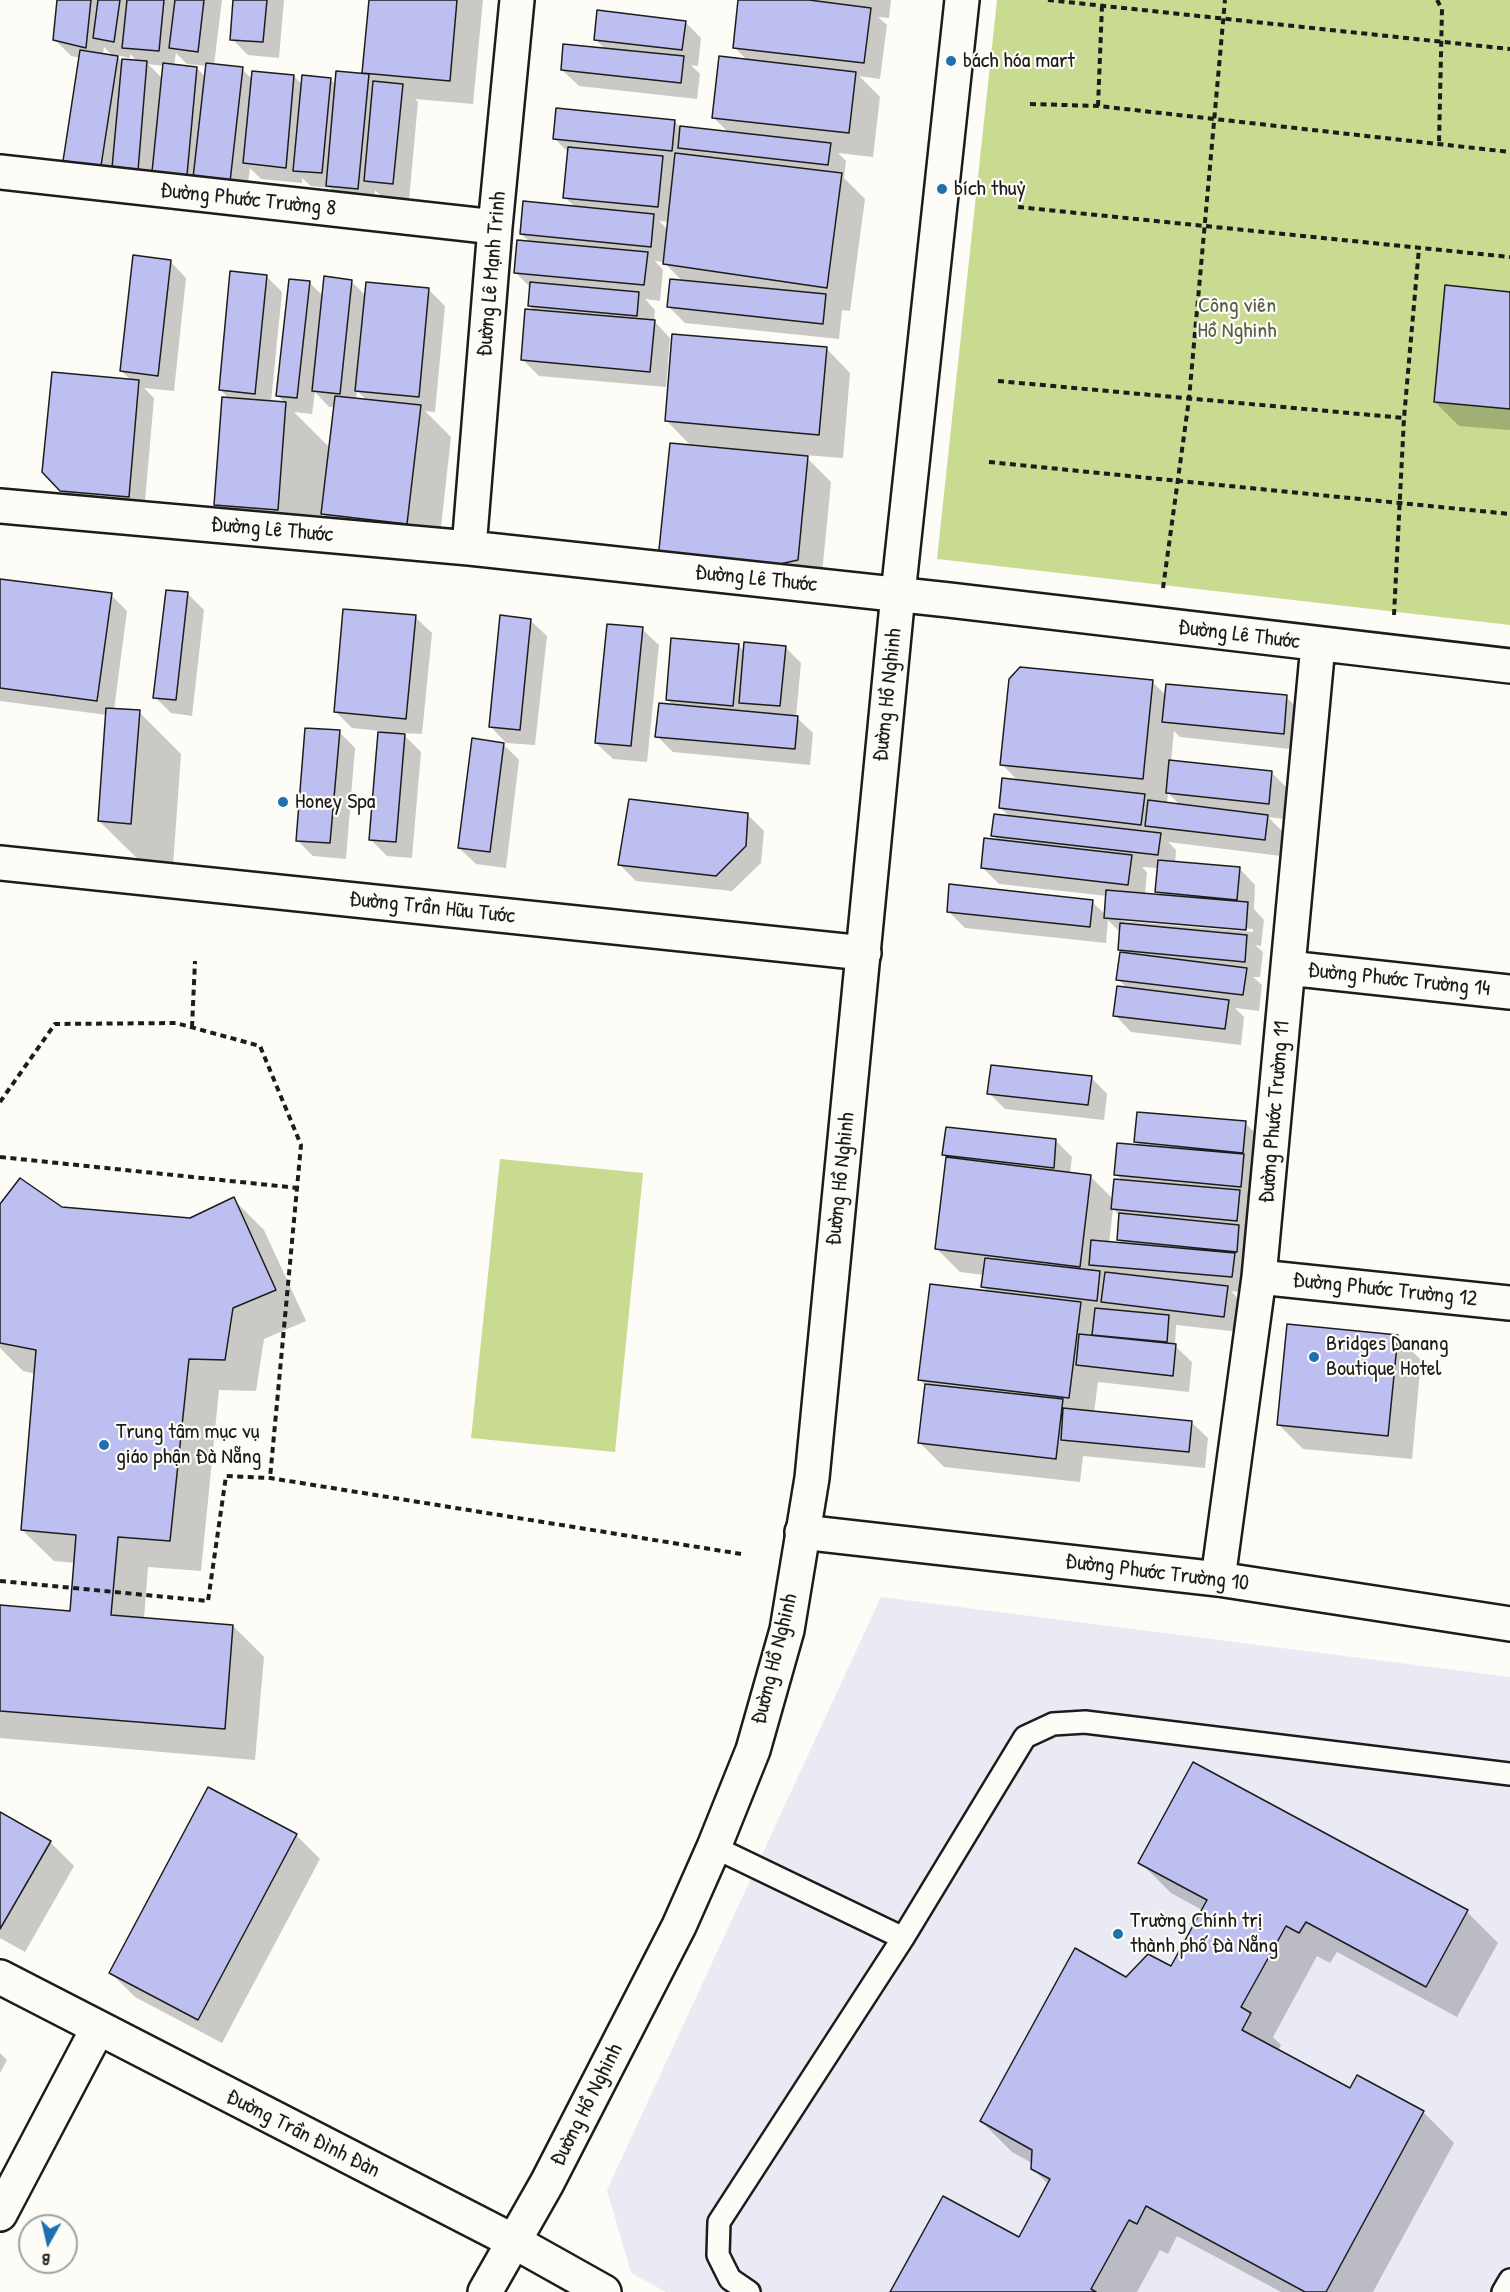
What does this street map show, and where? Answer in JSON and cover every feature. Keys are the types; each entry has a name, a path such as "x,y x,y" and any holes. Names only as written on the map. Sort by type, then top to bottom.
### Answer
{"street":[{"name":"Đường Lê Mạnh Trinh","path":"470,548 495,227 517,0"},
{"name":"Đường Hồ Nghinh","path":"485,2292 547,2183 679,1926 714,1848 753,1749 787,1630 812,1478 898,594 962,0"},
{"name":"Đường Phước Trường 8","path":"0,172 495,227"},
{"name":"Đường Lê Thước","path":"0,506 470,548 898,594 1510,666"},
{"name":"Đường Phước Trường 11","path":"1218,1579 1259,1277 1318,645"},
{"name":"Đường Trần Hữu Tước","path":"0,864 864,953"},
{"name":"Đường Phước Trường 14","path":"1288,968 1510,992"},
{"name":"Đường Phước Trường 12","path":"1259,1277 1510,1303"},
{"name":"Đường Phước Trường 10","path":"802,1532 1218,1579 1510,1624"},
{"name":"Đường Trần Đình Đàn","path":"0,1977 513,2241 604,2292"},
{"path":"0,2214 98,2028"}],"lane":[{"path":"749,2292 730,2278 718,2255 719,2222 903,1938 1025,1737 1053,1724 1085,1722 1510,1774"},
{"path":"714,1848 903,1938"},
{"path":"1503,2292 1510,2280"}],"path":[{"path":"1048,0 1510,49"},
{"path":"1162,597 1189,399 1225,0"},
{"path":"1437,0 1442,9 1439,143"},
{"path":"1098,106 1102,6"},
{"path":"1030,104 1098,106 1510,152"},
{"path":"1018,207 1510,257"},
{"path":"1393,621 1404,418 1419,248"},
{"path":"998,381 1404,418"},
{"path":"989,462 1510,514"},
{"path":"192,1027 195,962"},
{"path":"0,1102 55,1024 176,1023 260,1046 302,1144 270,1478"},
{"path":"0,1157 297,1188"},
{"path":"0,1581 208,1601 226,1476 270,1478 741,1554"}],"shaded area":[{"name":"Trường Chính trị thành phố Đà Nẵng","path":"881,1597 1510,1677 1510,2292 666,2292 631,2273 607,2190"}],"green space":[{"name":"Công viên Hồ Nghinh","path":"997,0 1510,0 1510,625 937,559"},
{"path":"500,1159 643,1173 615,1452 471,1438"}],"building":[{"path":"57,0 91,0 86,48 53,40"},
{"path":"98,0 120,0 114,42 93,38"},
{"path":"127,0 164,0 159,51 122,48"},
{"path":"175,0 204,0 198,52 169,48"},
{"path":"233,0 267,0 263,42 230,40"},
{"path":"369,0 457,0 450,81 362,73"},
{"path":"738,0 809,0 871,8 864,63 733,48"},
{"path":"597,10 686,21 682,50 594,40"},
{"path":"563,44 684,56 681,83 561,70"},
{"path":"80,50 118,56 101,166 63,161"},
{"path":"719,56 856,72 849,133 712,118"},
{"path":"122,59 147,61 138,171 112,168"},
{"path":"163,63 197,67 187,175 152,172"},
{"path":"206,63 243,67 230,182 193,178"},
{"path":"252,71 294,75 286,168 243,163"},
{"path":"336,71 369,74 358,189 326,186"},
{"path":"302,75 331,78 322,173 293,171"},
{"path":"373,81 403,84 393,184 364,181"},
{"path":"556,108 675,120 672,151 553,139"},
{"path":"680,126 831,143 828,165 678,148"},
{"path":"568,147 663,156 658,207 563,198"},
{"path":"675,153 842,173 827,288 663,264"},
{"path":"523,201 654,214 651,247 520,234"},
{"path":"517,240 648,252 644,285 514,273"},
{"path":"133,255 171,260 158,376 120,371"},
{"path":"230,271 267,275 255,394 219,390"},
{"path":"324,276 352,280 340,394 312,391"},
{"path":"289,279 310,281 297,398 276,396"},
{"path":"670,279 826,294 823,324 667,307"},
{"path":"366,282 429,288 419,397 355,391"},
{"path":"530,282 639,292 637,316 528,306"},
{"path":"1445,285 1510,292 1510,409 1434,402"},
{"path":"525,309 655,320 650,372 521,360"},
{"path":"672,334 827,347 819,435 665,421"},
{"path":"52,372 139,380 129,497 60,491 42,472"},
{"path":"335,396 421,405 407,524 321,514"},
{"path":"222,397 286,402 278,510 214,505"},
{"path":"670,443 808,456 798,560 757,569 658,559"},
{"path":"0,579 112,593 97,701 0,688"},
{"path":"166,590 188,592 176,700 153,698"},
{"path":"343,609 416,615 406,719 334,712"},
{"path":"500,615 531,619 520,730 489,727"},
{"path":"607,624 643,627 631,746 595,743"},
{"path":"671,638 739,644 733,706 666,700"},
{"path":"744,642 786,646 780,706 739,703"},
{"path":"1020,667 1153,680 1143,779 1000,765 1009,679"},
{"path":"1166,684 1287,695 1284,734 1162,722"},
{"path":"659,703 798,716 795,749 655,737"},
{"path":"106,708 140,710 131,824 98,821"},
{"path":"305,728 340,730 330,843 296,841"},
{"path":"378,732 405,734 396,842 369,840"},
{"path":"472,738 504,743 490,852 458,848"},
{"path":"1169,760 1272,771 1269,804 1166,793"},
{"path":"1002,778 1145,794 1141,825 999,808"},
{"path":"629,799 748,813 746,846 716,876 618,865"},
{"path":"1148,800 1268,815 1265,840 1145,826"},
{"path":"994,814 1161,833 1158,855 991,836"},
{"path":"984,838 1132,855 1128,885 981,868"},
{"path":"1158,860 1240,867 1237,900 1155,892"},
{"path":"949,884 1093,900 1090,927 947,912"},
{"path":"1106,890 1248,902 1246,930 1104,918"},
{"path":"1120,923 1247,935 1245,962 1118,950"},
{"path":"1120,952 1247,968 1243,995 1116,980"},
{"path":"1117,986 1229,1000 1225,1029 1113,1016"},
{"path":"991,1065 1092,1076 1088,1105 987,1094"},
{"path":"1137,1112 1246,1121 1243,1153 1134,1142"},
{"path":"946,1127 1056,1139 1054,1168 942,1155"},
{"path":"1117,1143 1244,1154 1241,1187 1114,1175"},
{"path":"946,1157 1091,1175 1080,1267 935,1249"},
{"name":"Trung tâm mục vụ giáo phận Đà Nẵng","path":"20,1178 62,1207 190,1218 234,1197 276,1290 233,1308 225,1360 189,1359 170,1541 118,1537 111,1615 233,1625 225,1729 0,1711 0,1605 70,1611 76,1535 21,1530 36,1350 0,1343 0,1204"},
{"path":"1114,1179 1240,1190 1237,1221 1111,1209"},
{"path":"1119,1213 1239,1225 1237,1252 1117,1240"},
{"path":"1091,1240 1235,1253 1232,1277 1089,1265"},
{"path":"985,1258 1100,1271 1097,1301 981,1287"},
{"path":"1105,1272 1228,1286 1224,1317 1101,1302"},
{"path":"930,1284 1081,1302 1069,1398 918,1380"},
{"path":"1095,1308 1169,1315 1167,1342 1092,1335"},
{"path":"1287,1324 1398,1335 1388,1436 1277,1425"},
{"path":"1079,1334 1176,1344 1173,1376 1076,1365"},
{"path":"925,1384 1063,1399 1056,1459 918,1443"},
{"path":"1063,1408 1192,1421 1189,1452 1061,1440"},
{"path":"1193,1762 1468,1910 1426,1987 1306,1922 1299,1933 1286,1926 1241,2007 1251,2013 1242,2030 1350,2088 1357,2075 1424,2111 1326,2292 1305,2292 1146,2206 1137,2224 1129,2220 1091,2289 1096,2292 890,2292 943,2196 1019,2237 1050,2179 1031,2169 1032,2150 980,2121 1075,1948 1126,1977 1148,1954 1171,1966 1207,1900 1138,1863"},
{"path":"208,1787 297,1834 198,2020 109,1973"},
{"path":"0,1812 51,1841 0,1929"}],"place":[{"name":"bách hóa mart","path":"951,61"},
{"name":"bích thuỷ","path":"942,189"},
{"name":"Honey Spa","path":"283,802"},
{"name":"Bridges Danang Boutique Hotel","path":"1314,1357"},
{"name":"Trung tâm mục vụ giáo phận Đà Nẵng","path":"104,1445"},
{"name":"Trường Chính trị thành phố Đà Nẵng","path":"1118,1934"}]}
